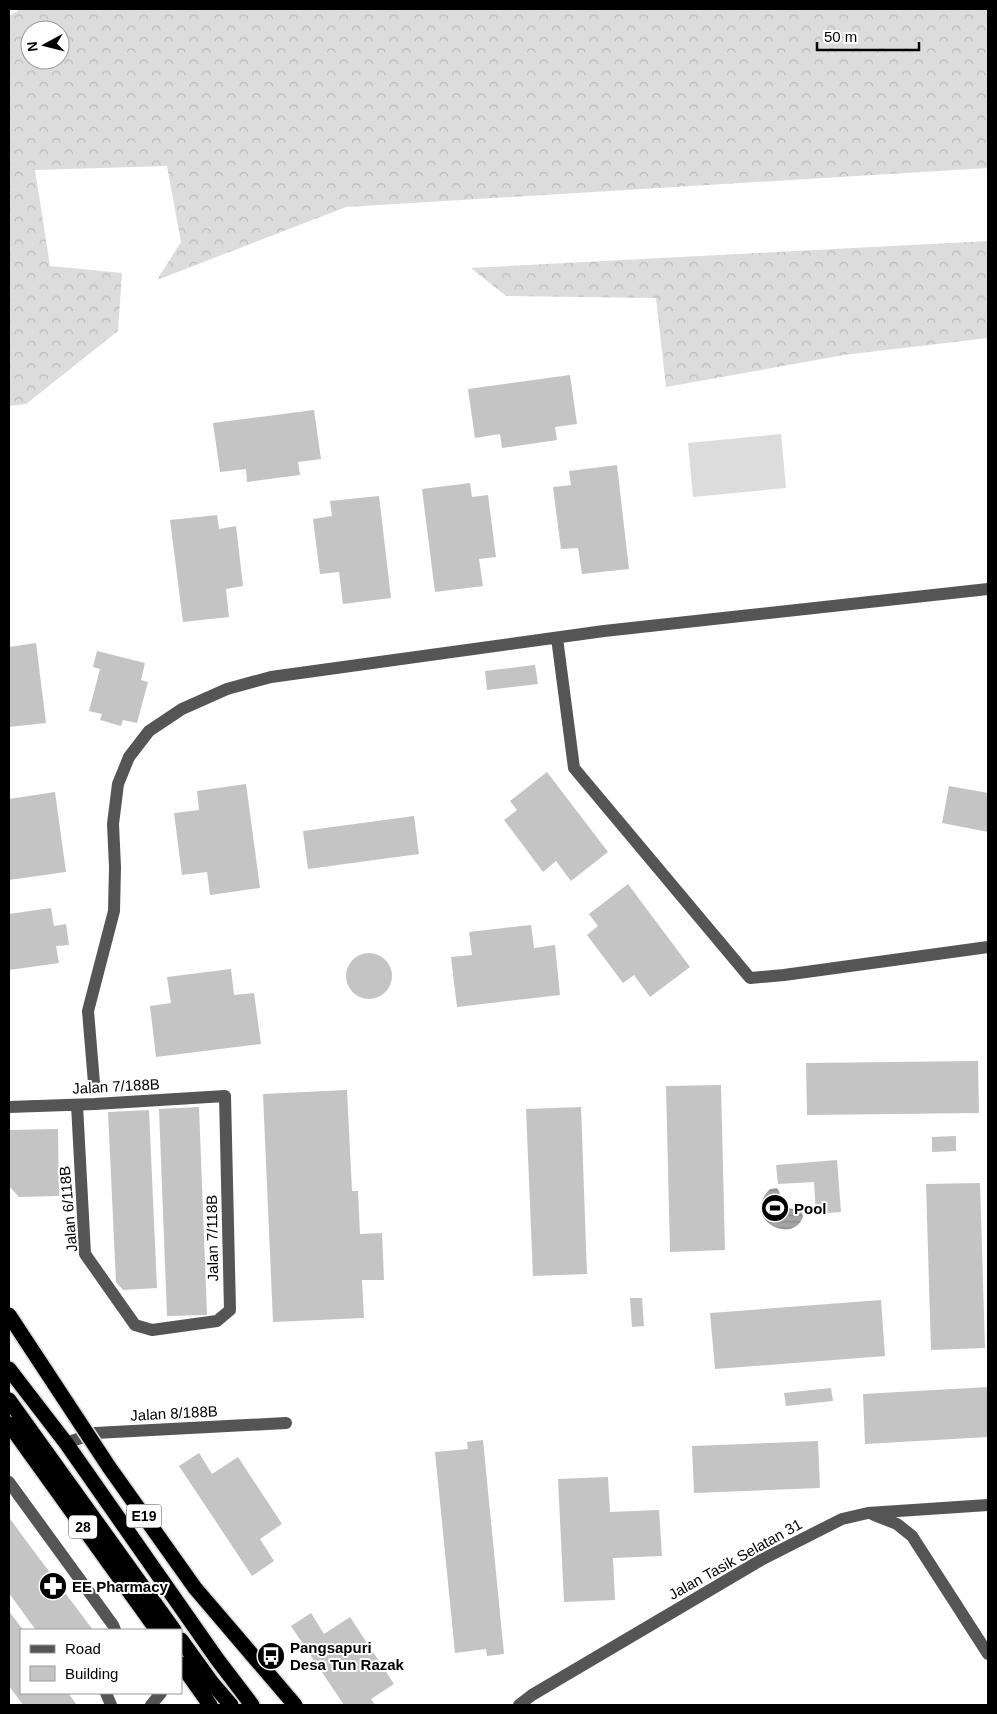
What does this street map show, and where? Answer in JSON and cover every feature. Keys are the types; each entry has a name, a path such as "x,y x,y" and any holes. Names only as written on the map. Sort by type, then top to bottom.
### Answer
{"highway":[{"name":"E19","path":"9,1315 109,1467 195,1588 295,1705"},
{"name":"28","path":"9,1369 66,1443 217,1659 252,1705"},
{"name":"E19","path":"9,1400 173,1629"},
{"name":"28","path":"9,1424 156,1629"},
{"path":"182,1641 212,1683 231,1705"},
{"path":"182,1665 210,1705"}],"street":[{"path":"94,1083 88,1011 114,911 115,866 113,824 118,784 129,757 149,731 182,709 227,689 271,677 604,631 988,589"},
{"path":"557,638 574,768 750,978 794,974 988,947"},
{"name":"Jalan 7/188B","path":"9,1107 225,1096"},
{"name":"Jalan 7/118B","path":"165,1328 217,1321 230,1310 225,1096"},
{"name":"Jalan 6/118B","path":"77,1105 85,1254 135,1325 152,1330 165,1328"},
{"name":"Jalan 8/188B","path":"66,1443 96,1434 286,1423"},
{"path":"9,1482 115,1629"},
{"name":"Jalan Tasik Selatan 31","path":"519,1705 762,1560 842,1519 868,1513 988,1505"},
{"path":"868,1513 898,1524 912,1536 988,1654"},
{"path":"152,1705 160,1694"}],"green space":[{"path":"21,9 988,9 988,168 346,207 157,280 181,242 167,166 35,170 50,266 122,273 118,331 26,404 9,406 9,16"},
{"path":"988,241 988,338 844,355 666,387 656,298 506,296 471,268"},
{"path":"781,434 786,488 693,497 688,443"}],"shaded area":[{"name":"Pool","path":"777,1188 784,1205 802,1212 803,1217 797,1225 789,1229 780,1229 771,1225 764,1219 761,1210 762,1200 770,1189"}],"building":[{"path":"570,375 577,424 555,427 557,440 502,448 500,434 475,438 468,389"},
{"path":"314,410 321,459 298,462 300,475 247,482 246,469 220,472 213,423"},
{"path":"617,465 629,569 582,574 578,548 561,549 553,487 571,485 569,471"},
{"path":"470,483 472,497 488,495 496,557 479,559 483,586 435,592 422,489"},
{"path":"379,496 391,598 343,604 339,572 320,574 313,519 332,516 330,501"},
{"path":"217,515 219,529 236,526 243,586 226,589 229,617 183,622 170,520"},
{"path":"36,643 46,723 9,727 9,647"},
{"path":"97,651 145,663 141,680 148,682 137,723 123,720 121,726 100,720 102,714 89,711 100,669 93,667"},
{"path":"535,665 538,684 487,690 485,671"},
{"path":"547,772 608,852 571,881 556,861 543,872 504,820 517,810 510,801"},
{"path":"246,784 260,888 210,895 207,872 182,875 174,813 199,810 197,791"},
{"path":"949,786 988,793 988,832 942,823"},
{"path":"55,792 66,872 9,880 9,799"},
{"path":"414,816 419,854 308,869 303,831"},
{"path":"628,884 690,967 650,997 634,975 623,983 587,935 598,926 589,914"},
{"path":"51,908 54,926 66,924 69,945 56,946 59,963 9,970 9,914"},
{"path":"531,925 534,948 555,945 560,995 457,1007 451,957 472,955 469,932"},
{"path":"369,953 382,957 388,963 392,976 388,989 382,995 369,999 356,995 350,989 346,976 350,963 356,957"},
{"path":"231,969 234,995 254,993 261,1044 156,1057 150,1006 171,1003 167,977"},
{"path":"978,1061 979,1113 807,1115 806,1063"},
{"path":"721,1085 725,1250 670,1252 666,1086"},
{"path":"347,1090 352,1191 358,1191 360,1234 382,1233 384,1280 362,1280 364,1318 273,1322 263,1094"},
{"path":"199,1107 207,1315 167,1316 159,1109"},
{"path":"581,1107 587,1274 533,1276 526,1109"},
{"path":"149,1110 157,1288 123,1290 116,1282 108,1112"},
{"path":"58,1129 59,1196 19,1197 9,1186 9,1130"},
{"path":"956,1136 956,1151 932,1152 932,1137"},
{"path":"837,1160 841,1212 816,1214 814,1182 778,1184 776,1165"},
{"path":"980,1183 985,1348 931,1350 926,1184"},
{"path":"630,1298 642,1298 644,1326 632,1327"},
{"path":"881,1300 885,1356 715,1369 710,1313"},
{"path":"988,1387 988,1437 865,1444 863,1394"},
{"path":"831,1388 833,1401 786,1406 784,1393"},
{"path":"483,1440 504,1654 487,1656 486,1649 455,1653 435,1452 468,1449 467,1442"},
{"path":"818,1441 820,1488 694,1493 692,1446"},
{"path":"199,1453 212,1474 238,1457 282,1524 260,1539 274,1561 252,1576 179,1466"},
{"path":"608,1477 610,1512 659,1510 662,1556 613,1558 615,1600 564,1602 558,1479"},
{"path":"9,1517 92,1629 35,1629 9,1593"},
{"path":"9,1611 22,1629 20,1629 20,1694 69,1694 77,1705 23,1705 9,1686"},
{"path":"311,1613 324,1634 350,1617 394,1684 371,1699 375,1705 344,1705 291,1626"}],"place":[{"name":"Pool","path":"775,1208"},
{"name":"EE Pharmacy","path":"53,1586"},
{"name":"Pangsapuri Desa Tun Razak","path":"271,1656"}]}
